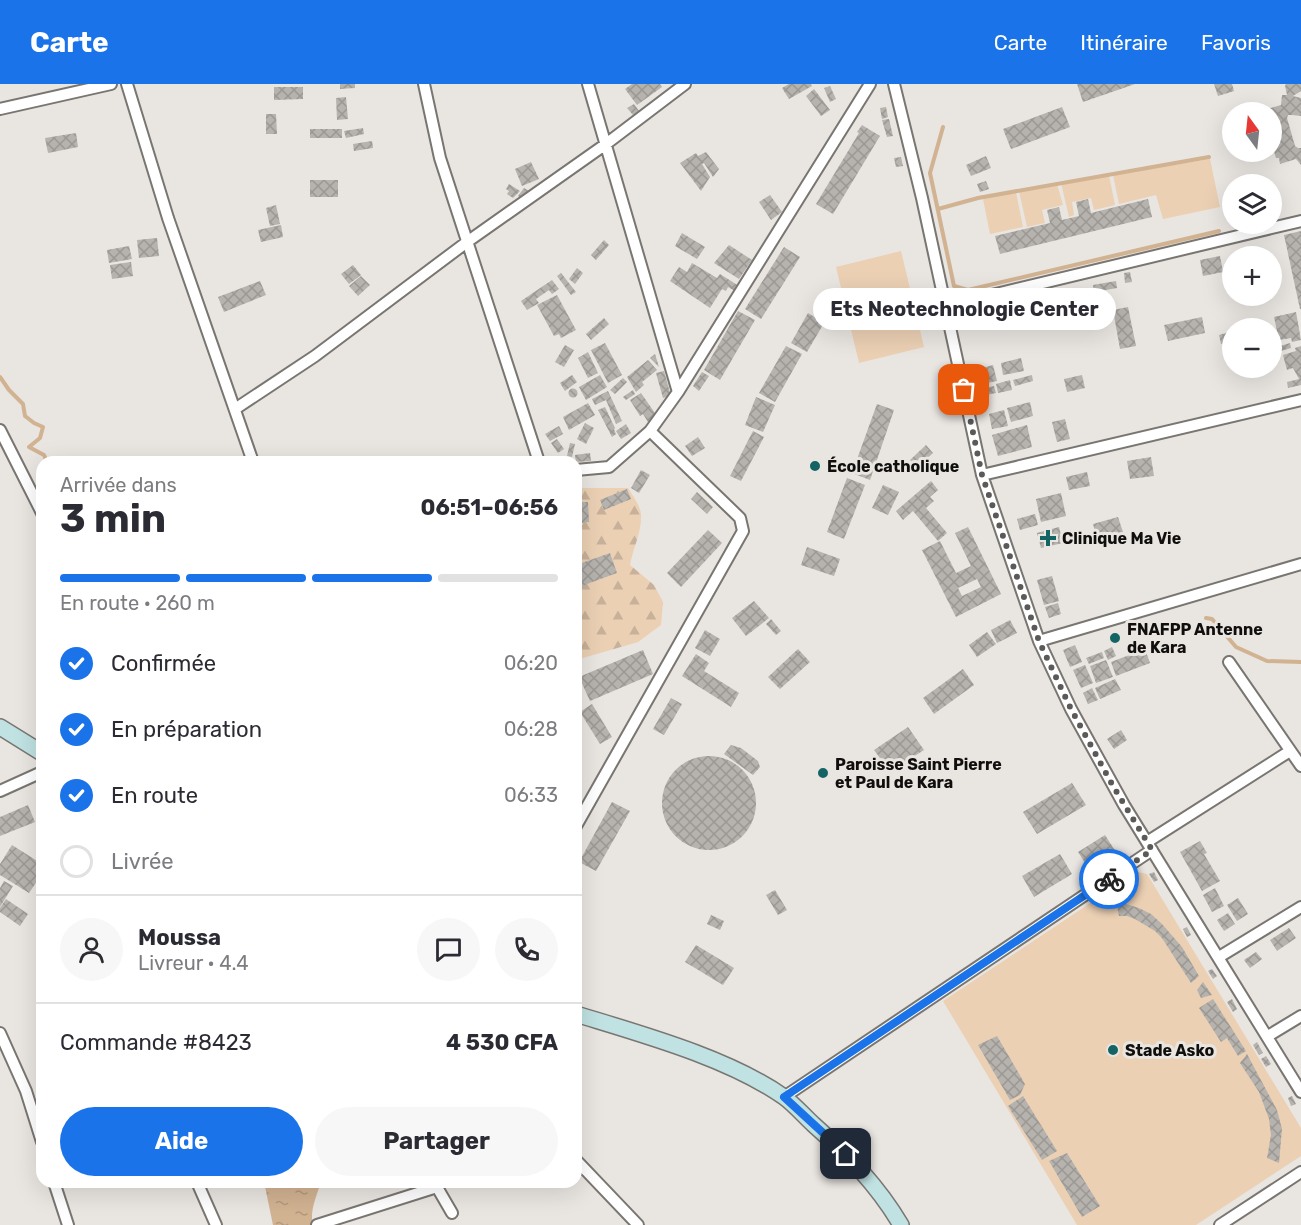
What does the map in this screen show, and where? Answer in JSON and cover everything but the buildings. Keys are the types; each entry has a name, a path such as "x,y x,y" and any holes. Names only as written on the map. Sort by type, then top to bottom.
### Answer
{"main road":[{"path":"0,727 36,749"},
{"path":"582,1016 635,1032 716,1062 738,1071 784,1097 846,1154 872,1182 901,1225"}],"street":[{"path":"0,109 111,84"},
{"path":"127,84 168,218 251,456"},
{"path":"424,84 440,158 537,456"},
{"path":"588,84 678,392"},
{"path":"235,409 315,356 467,242 606,144 686,84"},
{"path":"582,469 609,466 650,431 678,392 870,84"},
{"path":"894,84 922,198 982,475 1039,641 1071,709 1124,805 1301,1092"},
{"path":"946,306 1301,221"},
{"path":"982,475 1301,400"},
{"path":"0,430 36,501"},
{"path":"582,815 743,531 740,518 650,431"},
{"path":"1039,641 1301,564"},
{"path":"1229,662 1301,766"},
{"path":"784,1097 1290,751"},
{"path":"0,791 36,775"},
{"path":"1219,957 1301,907"},
{"path":"1268,1036 1301,1016"},
{"path":"0,1033 26,1091 36,1123"},
{"path":"582,1166 638,1225"},
{"path":"1220,1225 1232,1221 1301,1172"},
{"path":"56,1188 68,1225"},
{"path":"200,1188 216,1225"},
{"path":"318,1225 424,1188"},
{"path":"438,1188 452,1213"}],"green space":[{"path":"1210,159 1220,207 1163,219 1156,195 1119,204 1113,175"},
{"path":"1109,175 1115,205 1094,210 1091,198 1072,202 1074,215 1069,217 1061,183"},
{"path":"1057,184 1063,205 1042,210 1045,223 1027,227 1019,191"},
{"path":"1016,192 1023,227 990,234 983,199"},
{"path":"901,251 924,347 859,363 836,267"},
{"path":"582,488 628,488 638,504 641,521 630,565 654,585 663,602 661,625 638,642 582,658"},
{"name":"Stade Asko","path":"1137,872 1147,874 1301,1128 1301,1156 1196,1225 1077,1225 943,1001"}],"water":[{"path":"265,1188 319,1188 313,1209 313,1225 273,1225"}],"waterway":[{"path":"943,127 930,173 954,286 968,290 1219,231"},
{"path":"938,209 978,198 1209,157"},
{"path":"0,377 23,404 25,416 43,427 40,438 29,447 44,456"},
{"path":"1206,618 1212,619 1236,647 1267,661 1301,662"}],"way so far":[{"path":"964,390 982,475 1039,641 1071,709 1113,786 1152,850 1109,879"}],"place":[{"name":"Ets Neotechnologie Center","path":"964,390"},
{"name":"École catholique","path":"815,466"},
{"name":"Clinique Ma Vie","path":"1048,538"},
{"name":"FNAFPP Antenne de Kara","path":"1115,638"},
{"name":"Paroisse Saint Pierre et Paul de Kara","path":"823,773"},
{"name":"Stade Asko","path":"1113,1050"}],"route":[{"path":"846,1154 784,1097 1109,879"}]}
